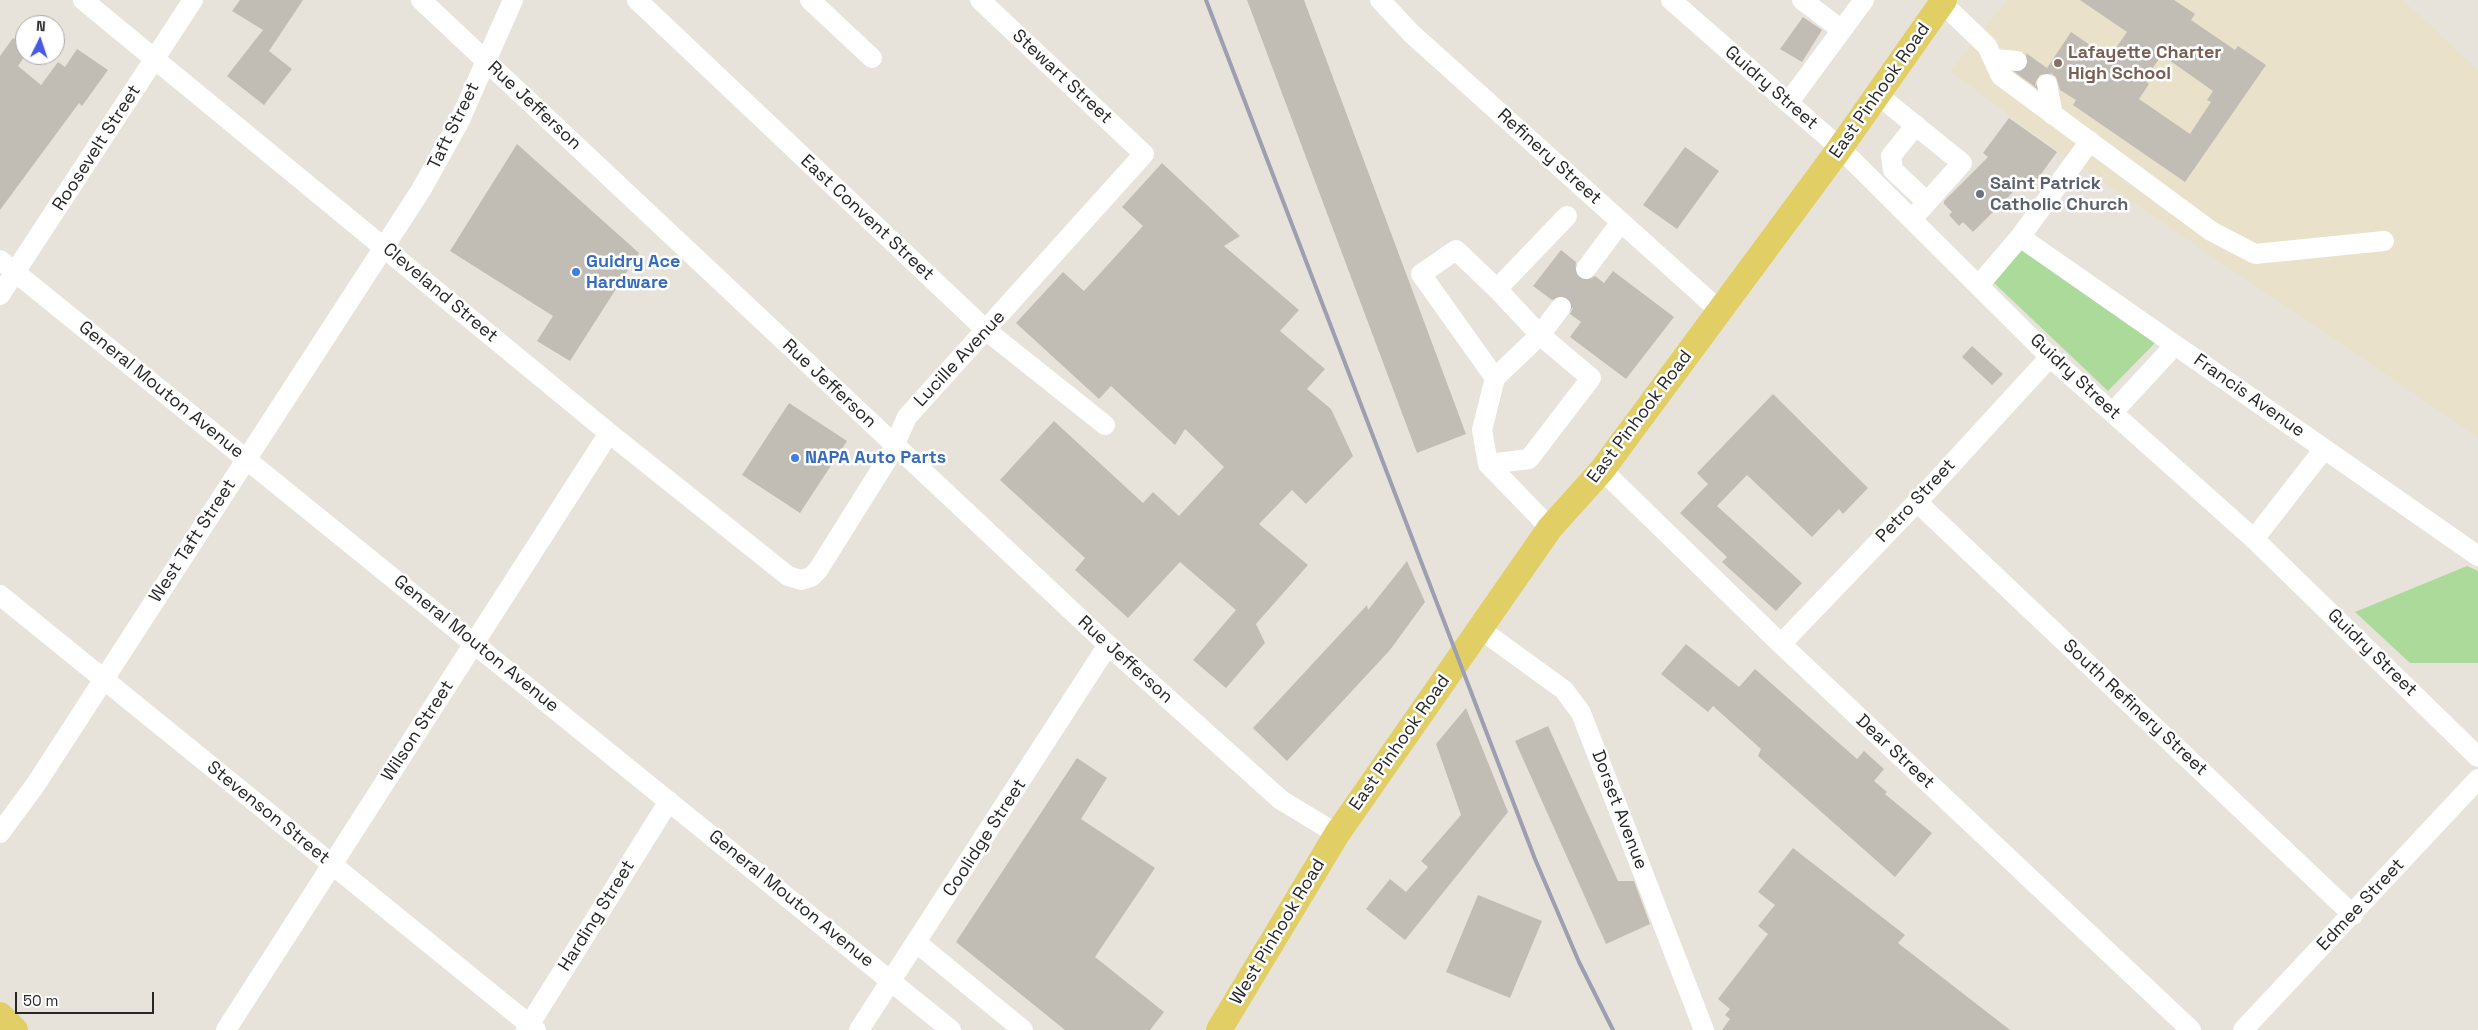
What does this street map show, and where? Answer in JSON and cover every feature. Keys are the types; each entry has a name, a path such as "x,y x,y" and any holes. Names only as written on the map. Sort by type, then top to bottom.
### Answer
{"main road":[{"name":"East Pinhook Road","path":"1337,834 1550,528 1602,470 1840,148 1943,1"},
{"name":"West Pinhook Road","path":"1219,1030 1337,834"},
{"path":"0,1015 15,1030"}],"street":[{"name":"Cleveland Street","path":"84,0 609,432 788,576 801,580"},
{"name":"Roosevelt Street","path":"0,295 7,266 156,59 193,0"},
{"name":"Rue Jefferson","path":"421,0 1108,645 1281,800 1337,834"},
{"name":"Taft Street","path":"385,248 442,155 459,122 513,0"},
{"name":"East Convent Street","path":"637,0 987,331 1106,425"},
{"path":"810,0 872,58"},
{"name":"Stewart Street","path":"980,0 1144,154"},
{"name":"Refinery Street","path":"1380,0 1412,34 1720,311"},
{"name":"Guidry Street","path":"1671,0 1840,148 2050,357 2254,539 2478,757"},
{"path":"1802,0 1842,30"},
{"path":"1788,103 1864,0"},
{"path":"1943,1 1991,53 2001,76 2211,231 2255,254 2384,241"},
{"path":"1991,53 2017,61"},
{"path":"2047,84 2053,115"},
{"path":"1878,95 1962,163 1912,219"},
{"path":"1916,125 1891,156 1894,170 1927,202"},
{"path":"1979,285 2020,237 2090,141"},
{"name":"Lucille Avenue","path":"801,580 811,577 818,570 895,446 907,417 987,331 1144,154"},
{"path":"1497,289 1567,216"},
{"path":"1586,269 1621,222"},
{"name":"Francis Avenue","path":"2020,237 2478,556"},
{"name":"West Taft Street","path":"1,829 36,784 246,458 385,248"},
{"path":"1488,464 1529,459 1591,378 1540,335 1497,289 1456,250 1421,274 1495,378"},
{"name":"General Mouton Avenue","path":"7,266 475,642 951,1030"},
{"path":"1550,528 1488,464 1482,430 1495,378 1540,335 1561,307"},
{"path":"2113,412 2175,345"},
{"name":"Petro Street","path":"1780,644 1917,502 2050,357"},
{"name":"Wilson Street","path":"226,1030 609,432"},
{"path":"2254,539 2324,449"},
{"name":"Dear Street","path":"1602,470 1780,644 2191,1030"},
{"name":"South Refinery Street","path":"1917,502 2353,915"},
{"name":"Stevenson Street","path":"0,595 530,1028"},
{"name":"Dorset Avenue","path":"1480,629 1564,690 1581,713 1704,1030"},
{"name":"Coolidge Street","path":"859,1030 1108,645"},
{"name":"Edmee Street","path":"2243,1030 2353,915 2478,779"},
{"name":"Harding Street","path":"530,1028 669,801"},
{"path":"917,943 1023,1030"}],"shaded area":[{"path":"2007,0 2403,0 2478,70 2478,437 2063,155 1950,71"}],"green space":[{"path":"2021,246 2155,343 2108,391 1993,282"},
{"path":"2467,566 2478,571 2478,663 2410,663 2355,612"}],"building":[{"path":"240,0 303,0 269,51 292,69 264,105 227,76 263,30 232,11"},
{"path":"1247,0 1304,0 1466,434 1417,453"},
{"path":"2080,0 2174,0 2195,14 2191,20 2235,50 2238,46 2266,65 2185,182 2073,105 2076,100 2060,90 2056,77 2051,73 2040,75 2035,87 2017,73 2027,67 2029,62 2026,53 2047,68 2071,32 2109,58 2127,32","holes":["2162,55 2213,91 2207,100 2211,102 2190,134 2139,99 2149,84 2144,80"]},
{"path":"1803,17 1822,30 1802,62 1780,49"},
{"path":"13,38 15,39 15,65 19,65 41,85 56,65 65,67 77,49 108,70 82,106 79,103 0,210 0,56"},
{"path":"2009,118 2057,152 2031,188 2023,182 1973,232 1963,222 1959,226 1949,215 1952,212 1944,204 1944,201 1988,157 1983,153"},
{"path":"517,144 639,253 570,361 537,341 553,316 450,251"},
{"path":"1685,147 1719,171 1677,229 1643,205"},
{"path":"1162,163 1240,236 1224,246 1299,310 1280,331 1325,369 1307,389 1331,409 1353,456 1306,504 1292,490 1259,524 1308,565 1256,624 1265,643 1226,688 1193,660 1236,610 1180,562 1128,618 1075,570 1085,558 1000,480 1054,421 1143,503 1153,492 1179,516 1224,467 1185,429 1175,445 1111,386 1099,399 1016,323 1063,272 1084,291 1143,226 1122,207"},
{"path":"1561,250 1576,262 1575,273 1579,279 1590,280 1595,276 1604,283 1613,271 1674,317 1626,379 1570,337 1581,322 1570,314 1573,308 1568,298 1562,295 1552,300 1533,286"},
{"path":"1972,346 2003,374 1992,385 1962,357"},
{"path":"1773,394 1868,488 1843,514 1839,509 1812,537 1747,475 1717,506 1802,583 1776,611 1722,562 1727,557 1680,513 1708,484 1697,473"},
{"name":"NAPA Auto Parts","path":"789,403 847,441 800,513 742,475"},
{"path":"1407,561 1425,602 1390,650 1287,761 1253,728 1367,605 1368,610"},
{"path":"1686,644 1739,687 1755,669 1857,759 1864,751 1884,769 1874,781 1887,792 1885,794 1932,833 1895,877 1758,756 1761,749 1713,706 1708,712 1661,674"},
{"path":"1466,708 1508,812 1405,940 1366,909 1390,879 1406,892 1428,867 1421,861 1461,815 1436,744"},
{"path":"1548,726 1618,881 1634,881 1650,924 1606,944 1515,741"},
{"path":"1077,758 1107,778 1081,819 1155,868 1095,957 1164,1012 1150,1030 1065,1030 956,942"},
{"path":"1793,848 1905,935 1898,943 2010,1030 1722,1030 1730,1019 1725,1015 1730,1009 1718,999 1768,934 1758,926 1775,905 1758,892"},
{"path":"1478,895 1542,921 1510,998 1446,972"}],"tunnel":[{"path":"2017,61 2047,84"},
{"path":"1561,307 1586,269"}],"railway":[{"path":"1206,0 1535,859 1579,962 1613,1030"}],"place":[{"name":"Lafayette Charter High School","path":"2058,63"},
{"name":"Saint Patrick Catholic Church","path":"1980,194"},
{"name":"Guidry Ace Hardware","path":"576,272"},
{"name":"NAPA Auto Parts","path":"795,458"}]}
